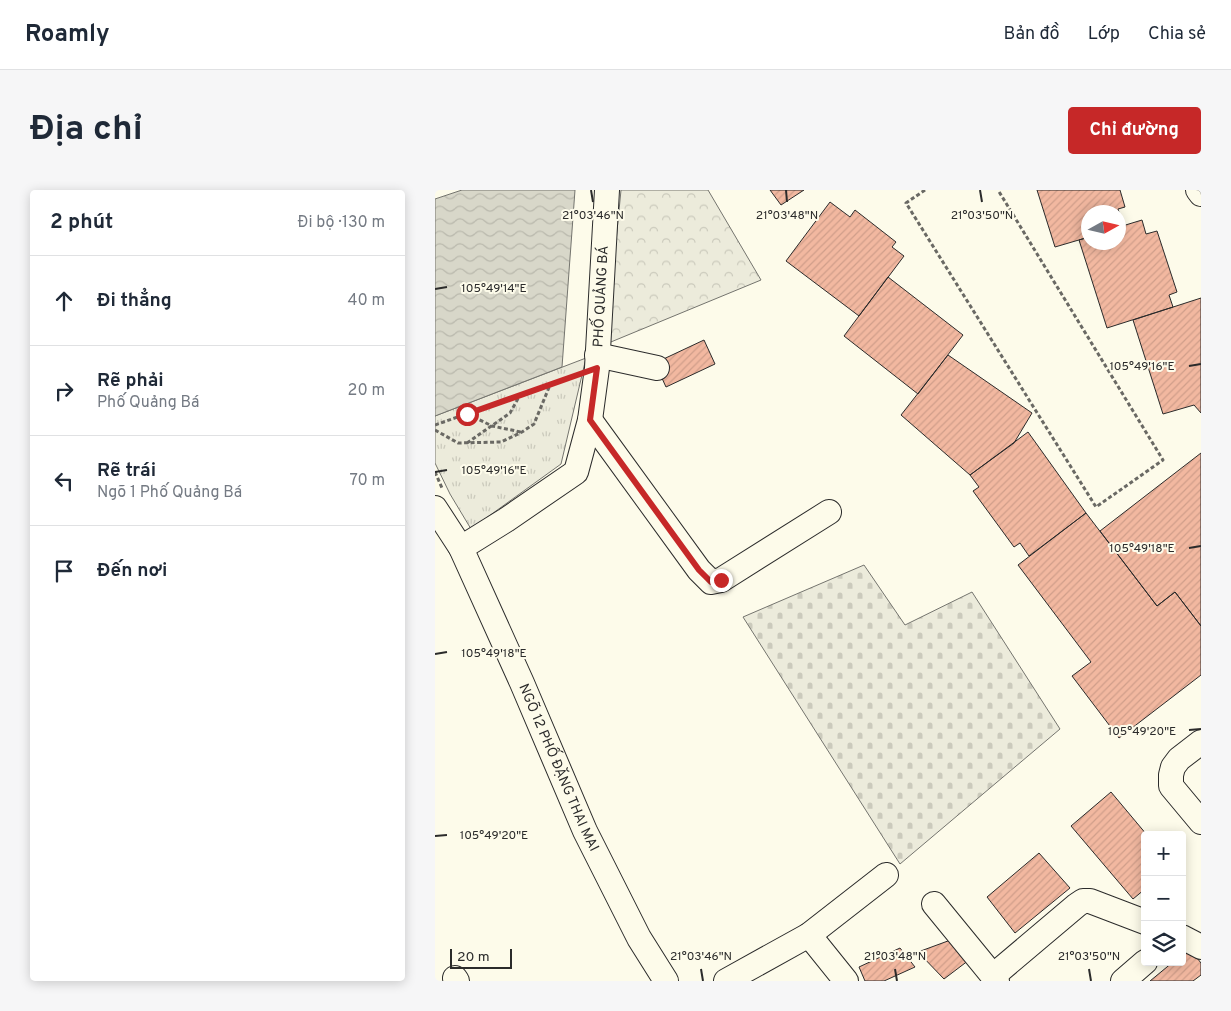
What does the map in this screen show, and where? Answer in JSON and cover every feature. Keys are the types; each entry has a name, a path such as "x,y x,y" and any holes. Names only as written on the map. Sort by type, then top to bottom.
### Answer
{"street":[{"name":"PHỐ QUẢNG BÁ","path":"461,548 576,472 590,420 597,362 607,190"},
{"path":"1198,190 1201,194"},
{"path":"597,362 657,368"},
{"path":"590,420 699,570 711,582 721,580 829,512"},
{"name":"NGÕ 12 PHỐ ĐẶNG THAI MAI","path":"435,508 461,548 522,683 585,831 639,938 666,981"},
{"path":"1201,742 1179,759 1173,767 1171,776 1171,786 1201,822"},
{"path":"726,981 809,935 886,875"},
{"path":"934,904 995,979 1083,901 1090,901 1142,921"},
{"path":"809,935 846,981"},
{"path":"1186,939 1201,947"},
{"path":"1123,981 1141,965"}],"path":[{"path":"925,190 906,203 1096,507 1163,460 997,190"},
{"path":"435,425 550,384 597,362"},
{"path":"435,430 459,443 501,442 534,424 550,384"},
{"path":"467,443 510,413 521,394"},
{"path":"467,414 492,426 522,432"}],"green space":[{"path":"621,190 708,190 761,280 606,344"},
{"path":"586,358 561,464 471,529 450,494 435,463 435,416"},
{"path":"864,565 905,625 972,592 1060,729 900,864 743,617"}],"water":[{"path":"462,190 575,190 562,367 435,416 435,199"}],"building":[{"path":"770,190 804,190 781,205"},
{"path":"1037,190 1120,190 1124,205 1081,205 1081,239 1055,247"},
{"path":"830,202 850,217 855,210 896,242 892,247 904,256 859,316 786,261"},
{"path":"1142,220 1146,234 1157,231 1177,292 1169,295 1173,307 1107,328 1082,250 1126,250 1126,225"},
{"path":"888,277 963,335 918,394 844,336"},
{"path":"1201,298 1201,413 1194,405 1163,414 1133,320"},
{"path":"704,340 715,364 666,387 655,363"},
{"path":"948,355 1032,413 1014,443 970,475 901,415"},
{"path":"1028,432 1086,513 1029,556 1020,543 1014,547 973,491 979,487 970,475"},
{"path":"1201,453 1201,626 1175,592 1157,606 1100,531"},
{"path":"1086,513 1157,606 1175,592 1201,626 1201,675 1119,738 1072,676 1091,662 1018,565"},
{"path":"1111,792 1144,831 1141,831 1141,892 1133,899 1071,826"},
{"path":"1039,853 1070,888 1015,933 987,897"},
{"path":"956,938 973,957 944,979 918,952"},
{"path":"900,948 915,967 884,981 865,981 859,967"},
{"path":"1190,949 1201,963 1201,975 1193,981 1150,981 1168,966 1186,966 1186,952"}],"route":[{"path":"467,414 597,368 590,420 699,570 711,582 721,580"}]}
